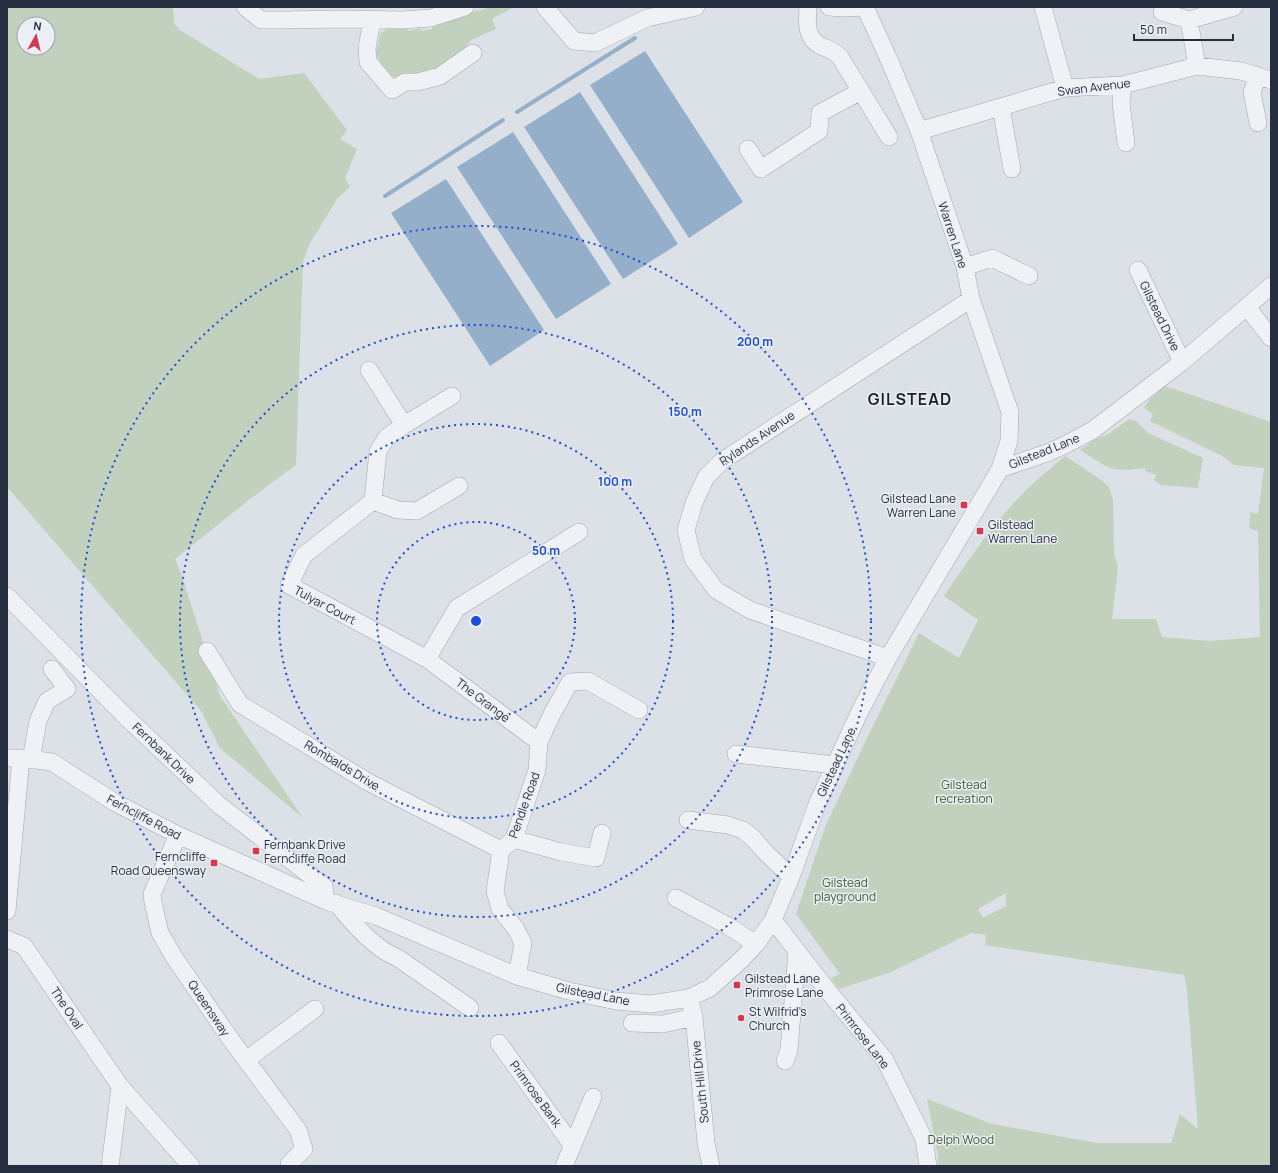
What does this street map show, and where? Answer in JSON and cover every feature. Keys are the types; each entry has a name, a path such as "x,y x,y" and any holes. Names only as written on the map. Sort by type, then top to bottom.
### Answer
{"street":[{"path":"245,7 261,20 354,13 372,20 402,20 431,18 465,7"},
{"path":"548,8 574,41 595,43 647,18 696,7"},
{"path":"808,7 807,25 809,34 820,46 833,50 840,57 889,138"},
{"path":"829,7 865,7"},
{"name":"Warren Lane","path":"865,7 919,131 965,268 971,299 1010,412 1009,441 1000,468"},
{"path":"1043,7 1065,88"},
{"path":"1162,12 1189,20 1234,7"},
{"path":"372,20 367,48 368,62 392,90 405,82 418,82 440,76 473,53"},
{"path":"1189,20 1197,66"},
{"name":"Swan Avenue","path":"919,131 1065,88 1123,85 1197,66 1241,71 1264,78"},
{"path":"1258,123 1252,92 1264,78"},
{"path":"1123,85 1121,103 1126,143"},
{"path":"748,149 761,169 819,131 820,113 861,91"},
{"path":"1001,107 1012,169"},
{"path":"965,268 992,258 1029,276"},
{"name":"Gilstead Drive","path":"1138,270 1182,362"},
{"name":"Gilstead Lane","path":"331,902 376,916 517,976 569,991 616,1001 651,1004 689,998 710,988 756,944 773,920 791,877 818,802 860,711 888,658 1000,468 1067,444 1093,430 1182,362 1271,286"},
{"name":"Rylands Avenue","path":"888,658 750,610 716,590 693,559 686,530 694,503 706,477 722,460 971,299"},
{"path":"1247,307 1271,338"},
{"path":"369,370 404,425"},
{"path":"452,396 387,437 378,451 373,501 398,510 417,511 459,486"},
{"name":"Tulyar Court","path":"373,501 304,555 289,585 427,658"},
{"path":"427,658 457,608 579,532"},
{"name":"Fernbank Drive","path":"7,596 123,714 219,805 324,886 331,902"},
{"name":"Rombalds Drive","path":"207,651 240,704 368,782 508,845 596,858 602,833"},
{"name":"The Grange","path":"427,658 539,742"},
{"path":"7,911 20,759 48,701 67,689 52,669"},
{"path":"539,742 552,714 570,682 588,681 639,710"},
{"name":"Pendle Road","path":"517,976 523,943 516,929 500,909 495,891 508,845 537,770 539,742"},
{"path":"736,754 835,765"},
{"name":"Ferncliffe Road","path":"20,759 52,762 114,802 178,835 331,902"},
{"path":"688,820 732,826 743,830 753,838 791,877"},
{"name":"Queensway","path":"178,835 152,894 152,902 160,933 174,958 229,1037 298,1130 304,1149 289,1164 289,1166"},
{"path":"676,898 728,926 756,944"},
{"path":"331,902 356,927 385,952 398,958 470,1008"},
{"name":"Primrose Lane","path":"773,920 828,991 885,1060 924,1139 928,1166"},
{"name":"The Oval","path":"7,939 24,946 120,1086 190,1166"},
{"path":"784,1061 789,1050 797,951"},
{"name":"South Hill Drive","path":"689,998 694,1017 706,1144 711,1166"},
{"path":"246,1060 315,1009"},
{"path":"632,1023 663,1024 694,1017"},
{"name":"Primrose Bank","path":"499,1043 572,1145"},
{"path":"110,1166 120,1086"},
{"name":"Primrose Bank","path":"564,1166 593,1097"}],"green space":[{"path":"7,7 173,7 174,23 180,30 259,79 304,73 347,130 340,139 357,149 345,178 350,187 337,199 309,245 303,262 296,465 250,499 175,559 182,576 220,696 303,818 220,748 201,711 7,487"},
{"path":"492,7 514,7 492,19 496,29 471,40 460,57 425,76 400,78 387,75 376,53 380,34 388,28 407,29 408,31 420,28 422,31 432,29 432,23"},
{"path":"1165,386 1271,422 1271,1166 938,1166 938,1156 927,1099 992,1124 1097,1143 1171,1143 1180,1114 1198,1129 1187,991 1184,975 985,945 986,935 971,933 891,972 839,989 831,978 840,974 796,914 825,827 919,633 959,658 978,620 944,596 1001,517 1028,488 1065,456 1109,487 1113,500 1114,552 1118,568 1112,619 1156,619 1162,637 1210,641 1260,637 1258,531 1249,528 1250,512 1258,514 1264,468 1234,465 1222,456 1150,421 1153,414 1144,408 1149,400","holes":["1006,893 1006,906 983,918 978,909"]},
{"path":"1129,419 1136,421 1148,433 1203,458 1198,488 1160,485 1154,480 1156,475 1145,471 1145,468 1124,470 1110,468 1080,450 1094,440 1110,433"}],"water":[{"path":"645,51 743,202 689,238 590,85"},
{"path":"580,92 678,244 623,279 524,127"},
{"path":"513,132 611,284 556,319 457,167"},
{"path":"446,179 544,330 490,366 391,213"}],"waterway":[{"path":"517,112 635,38"},
{"path":"385,196 503,120"}],"place":[{"name":"Gilstead Lane Warren Lane","path":"964,505"},
{"name":"Gilstead Warren Lane","path":"980,531"},
{"name":"Fernbank Drive Ferncliffe Road","path":"256,851"},
{"name":"Ferncliffe Road Queensway","path":"214,863"},
{"name":"Gilstead Lane Primrose Lane","path":"737,985"},
{"name":"St Wilfrid's Church","path":"741,1018"}],"district":[{"name":"GILSTEAD","path":"910,399"}],"park label":[{"name":"Gilstead recreation","path":"964,791"},
{"name":"Gilstead playground","path":"845,889"},
{"name":"Delph Wood","path":"961,1139"}]}
